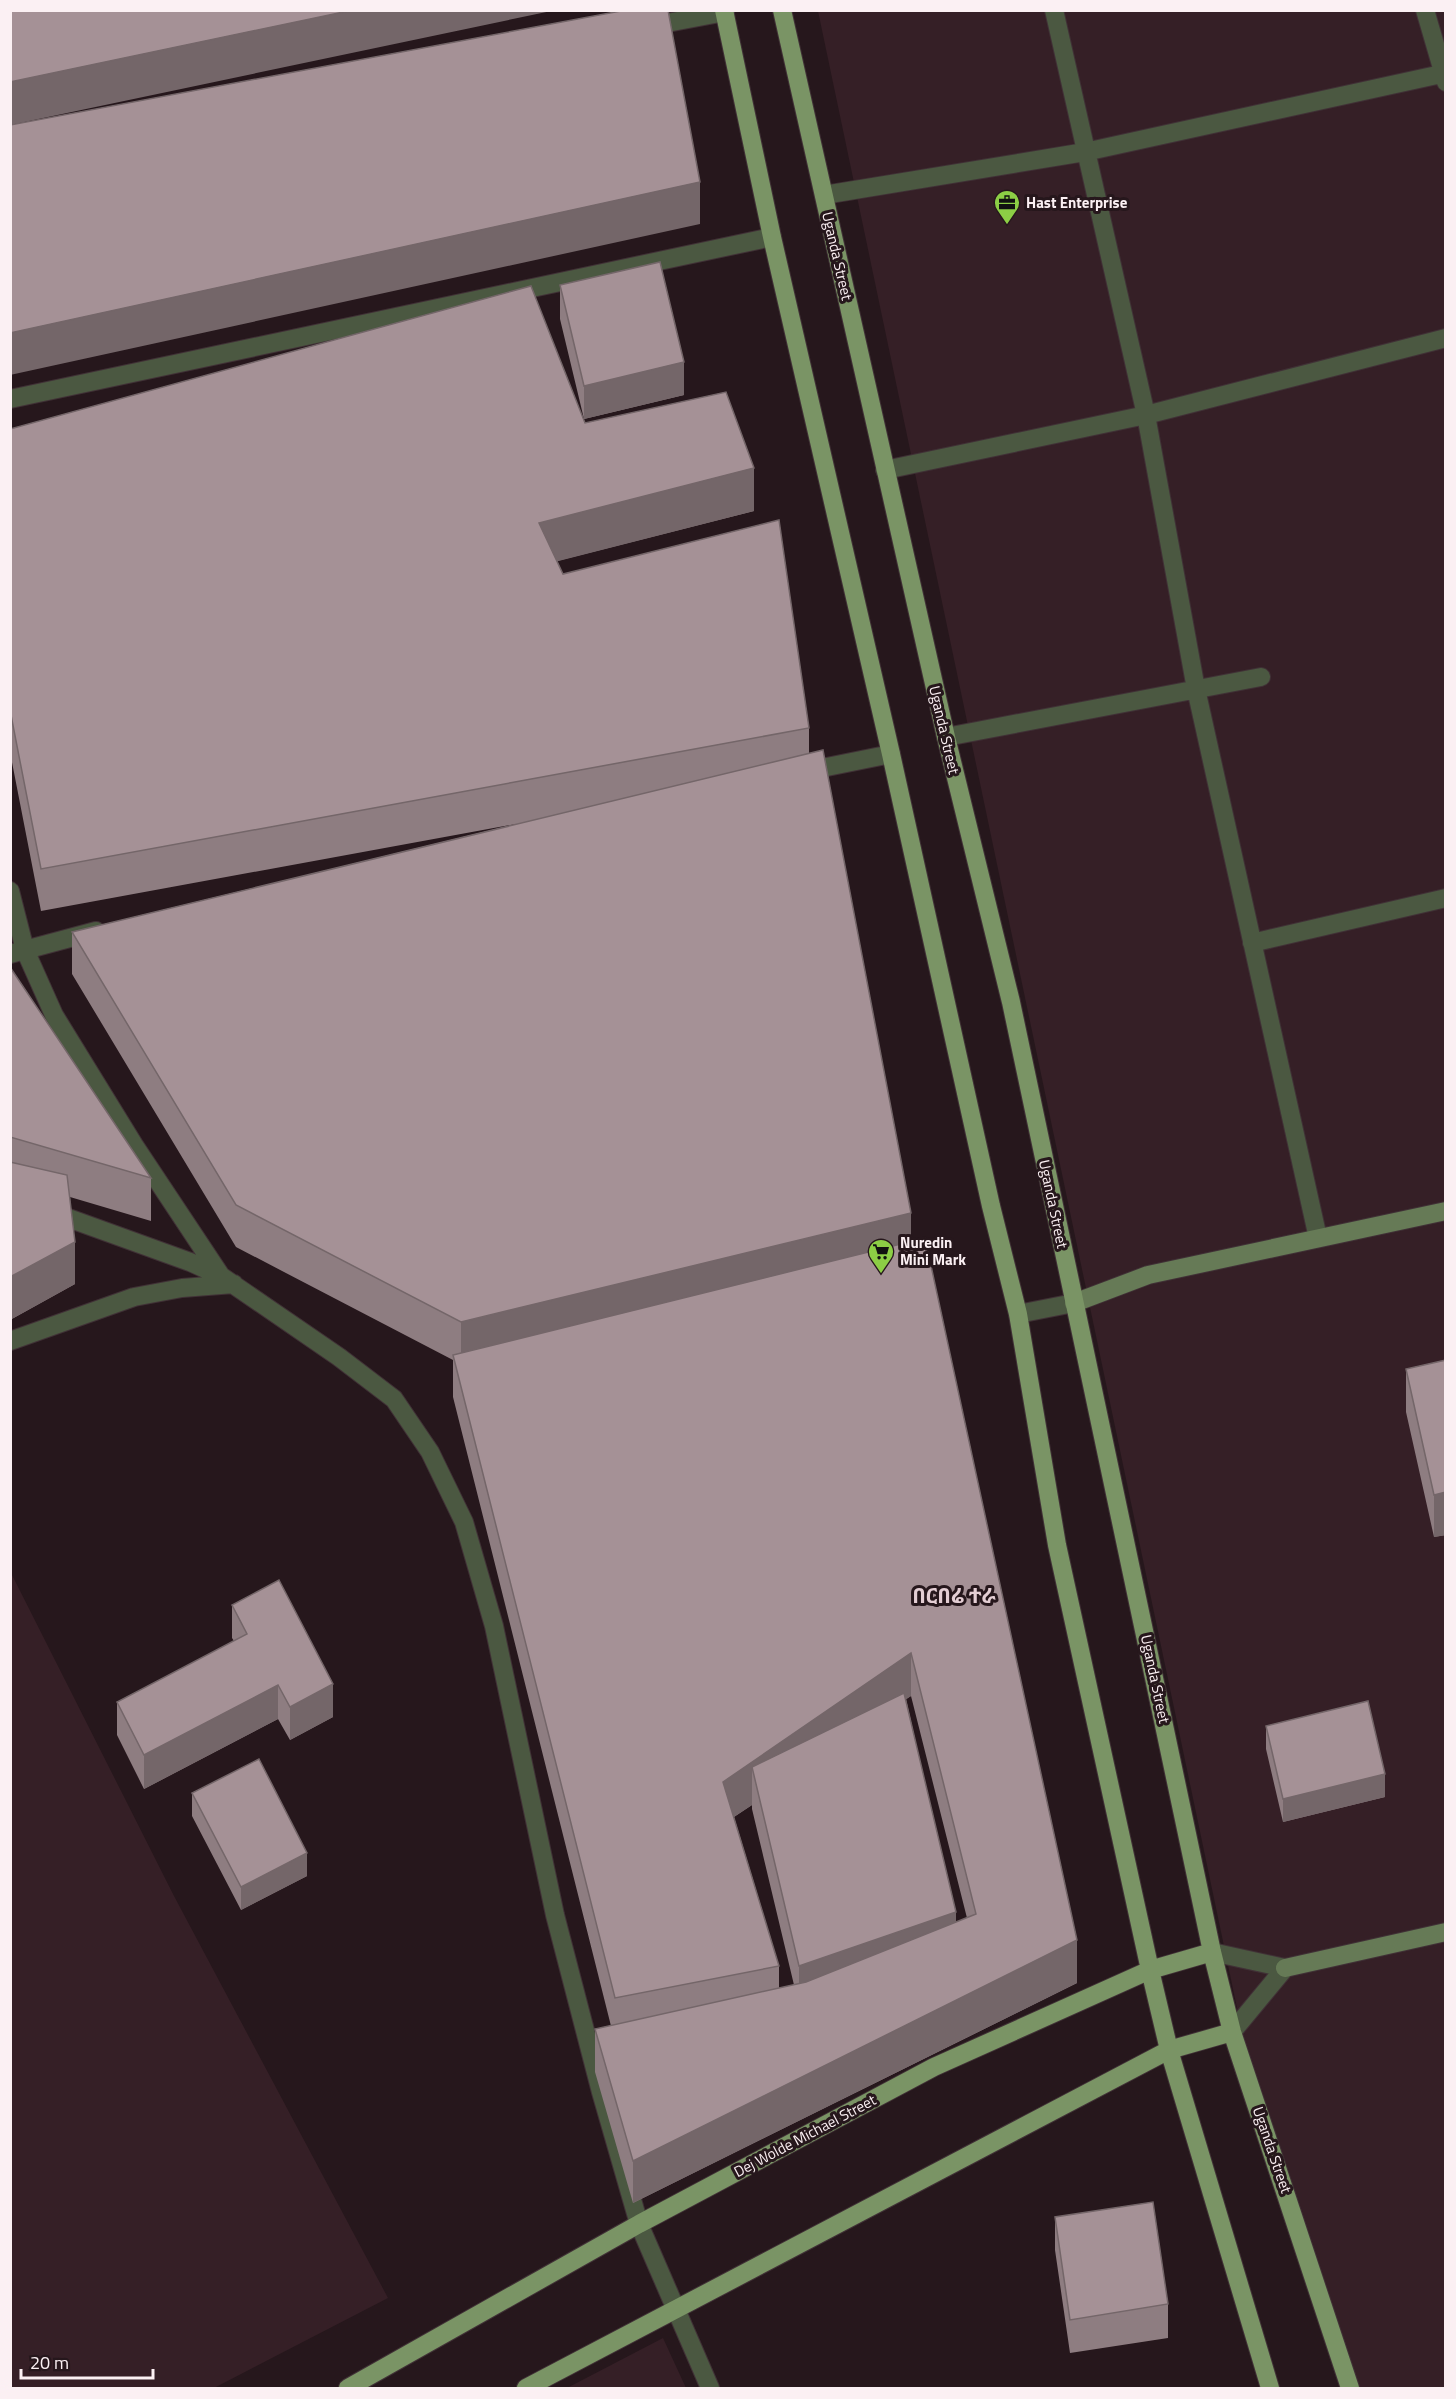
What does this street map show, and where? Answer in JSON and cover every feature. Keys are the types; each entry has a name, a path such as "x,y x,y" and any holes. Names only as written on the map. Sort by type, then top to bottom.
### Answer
{"main road":[{"name":"Uganda Street","path":"782,10 946,737 1011,1002 1212,1952 1232,2032 1350,2388"},
{"path":"724,11 772,237 891,754 991,1206 1018,1314 1057,1545 1150,1970 1169,2050 1270,2388"},
{"name":"Dej Wolde Michael Street","path":"348,2388 639,2224 934,2067 1150,1970 1212,1952"},
{"path":"526,2388 1169,2050 1232,2032"}],"street":[{"path":"1054,10 1146,415 1196,689 1318,1238"},
{"path":"824,195 1085,152 1445,76 1425,10"},
{"path":"631,29 724,11"},
{"path":"10,399 772,237"},
{"path":"885,470 1146,415 1446,338"},
{"path":"946,737 1262,677"},
{"path":"786,776 891,754"},
{"path":"10,891 18,952 134,1145 228,1280"},
{"path":"1252,943 1446,898"},
{"path":"18,952 115,926"},
{"path":"10,1197 190,1262 228,1280 394,1399 430,1452 464,1522 494,1626 555,1915 601,2092 639,2224 710,2388"},
{"path":"1018,1314 1074,1303 1148,1275 1446,1211"},
{"path":"10,1341 134,1297 228,1280"},
{"name":"Dej Wolde Michael Street","path":"1212,1952 1286,1968 1446,1932"},
{"path":"1232,2032 1286,1968"}],"shaded area":[{"path":"818,11 1445,11 1445,2388 1359,2388 1245,2046"},
{"path":"10,1571 174,1896 388,2298 214,2388 11,2388"},
{"path":"663,2338 686,2388 567,2388"}],"building":[{"path":"10,10 353,10 10,82"},
{"path":"626,10 668,10 700,182 10,333 10,125"},
{"path":"660,262 684,362 584,386 560,285"},
{"path":"531,286 585,423 726,392 754,468 539,523 563,574 779,520 809,728 41,869 10,710 10,429"},
{"path":"823,750 911,1213 461,1322 236,1205 72,932"},
{"path":"10,967 151,1178 10,1137"},
{"path":"10,1162 67,1175 75,1242 10,1277"},
{"path":"925,1238 1077,1940 633,2161 595,2029 806,1982 976,1914 911,1653 723,1782 779,1966 615,1998 453,1355"},
{"path":"1446,1360 1446,1492 1434,1495 1406,1369"},
{"path":"279,1580 333,1684 290,1707 278,1685 144,1755 117,1702 247,1634 232,1605"},
{"path":"904,1693 956,1912 799,1966 752,1767"},
{"path":"1368,1701 1385,1774 1283,1799 1266,1726"},
{"path":"259,1759 307,1853 241,1887 192,1793"},
{"path":"1153,2202 1168,2304 1070,2320 1055,2217"}],"place":[{"name":"Hast Enterprise","path":"1007,226"},
{"name":"Nuredin Mini Mark","path":"881,1275"}],"district":[{"name":"በርበሬ ተራ","path":"954,1596"}]}
